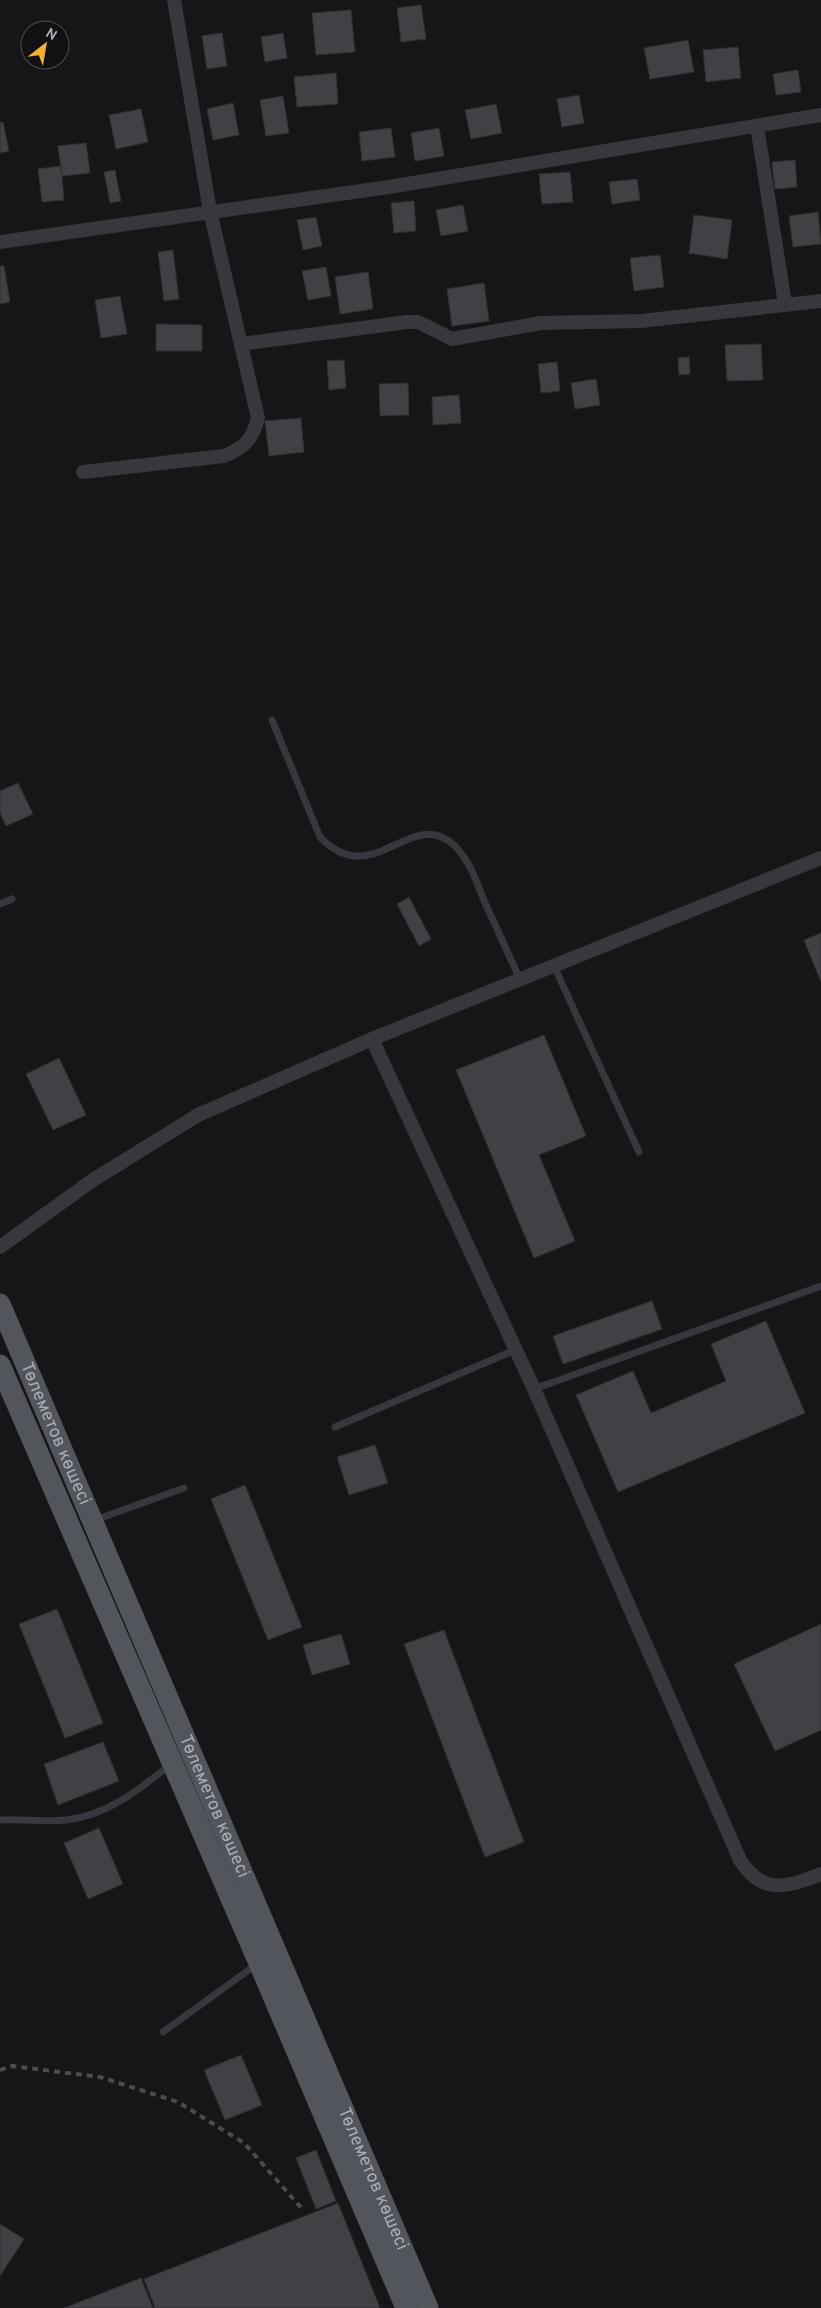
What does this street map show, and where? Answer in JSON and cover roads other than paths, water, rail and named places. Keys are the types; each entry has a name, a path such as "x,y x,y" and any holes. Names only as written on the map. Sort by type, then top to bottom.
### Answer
{"main road":[{"name":"Төлеметов көшесі","path":"0,1304 428,2308"},
{"name":"Төлеметов көшесі","path":"1,1368 173,1763 406,2308"}],"street":[{"path":"83,472 224,456 238,451 248,442 255,431 258,418 210,211 174,0"},
{"path":"0,242 389,187 821,115"},
{"path":"757,126 785,304"},
{"path":"241,344 407,322 418,322 452,338 541,323 642,321 821,301"},
{"path":"0,1247 93,1180 198,1115 372,1039 821,858"},
{"path":"372,1039 534,1390 740,1860 747,1872 772,1885 785,1887 821,1874"}],"lane":[{"path":"272,720 320,837 325,843 347,856 369,857 415,836 437,836 454,846 468,864 520,979"},
{"path":"0,904 12,899"},
{"path":"554,966 639,1152"},
{"path":"534,1390 821,1286"},
{"path":"335,1427 515,1350"},
{"path":"92,1520 184,1488"},
{"path":"0,1820 66,1820 101,1812 137,1791 173,1763"},
{"path":"163,2032 259,1963"}],"railway":[{"path":"0,2070 12,2066 100,2077 178,2102 244,2143 304,2211"}]}
